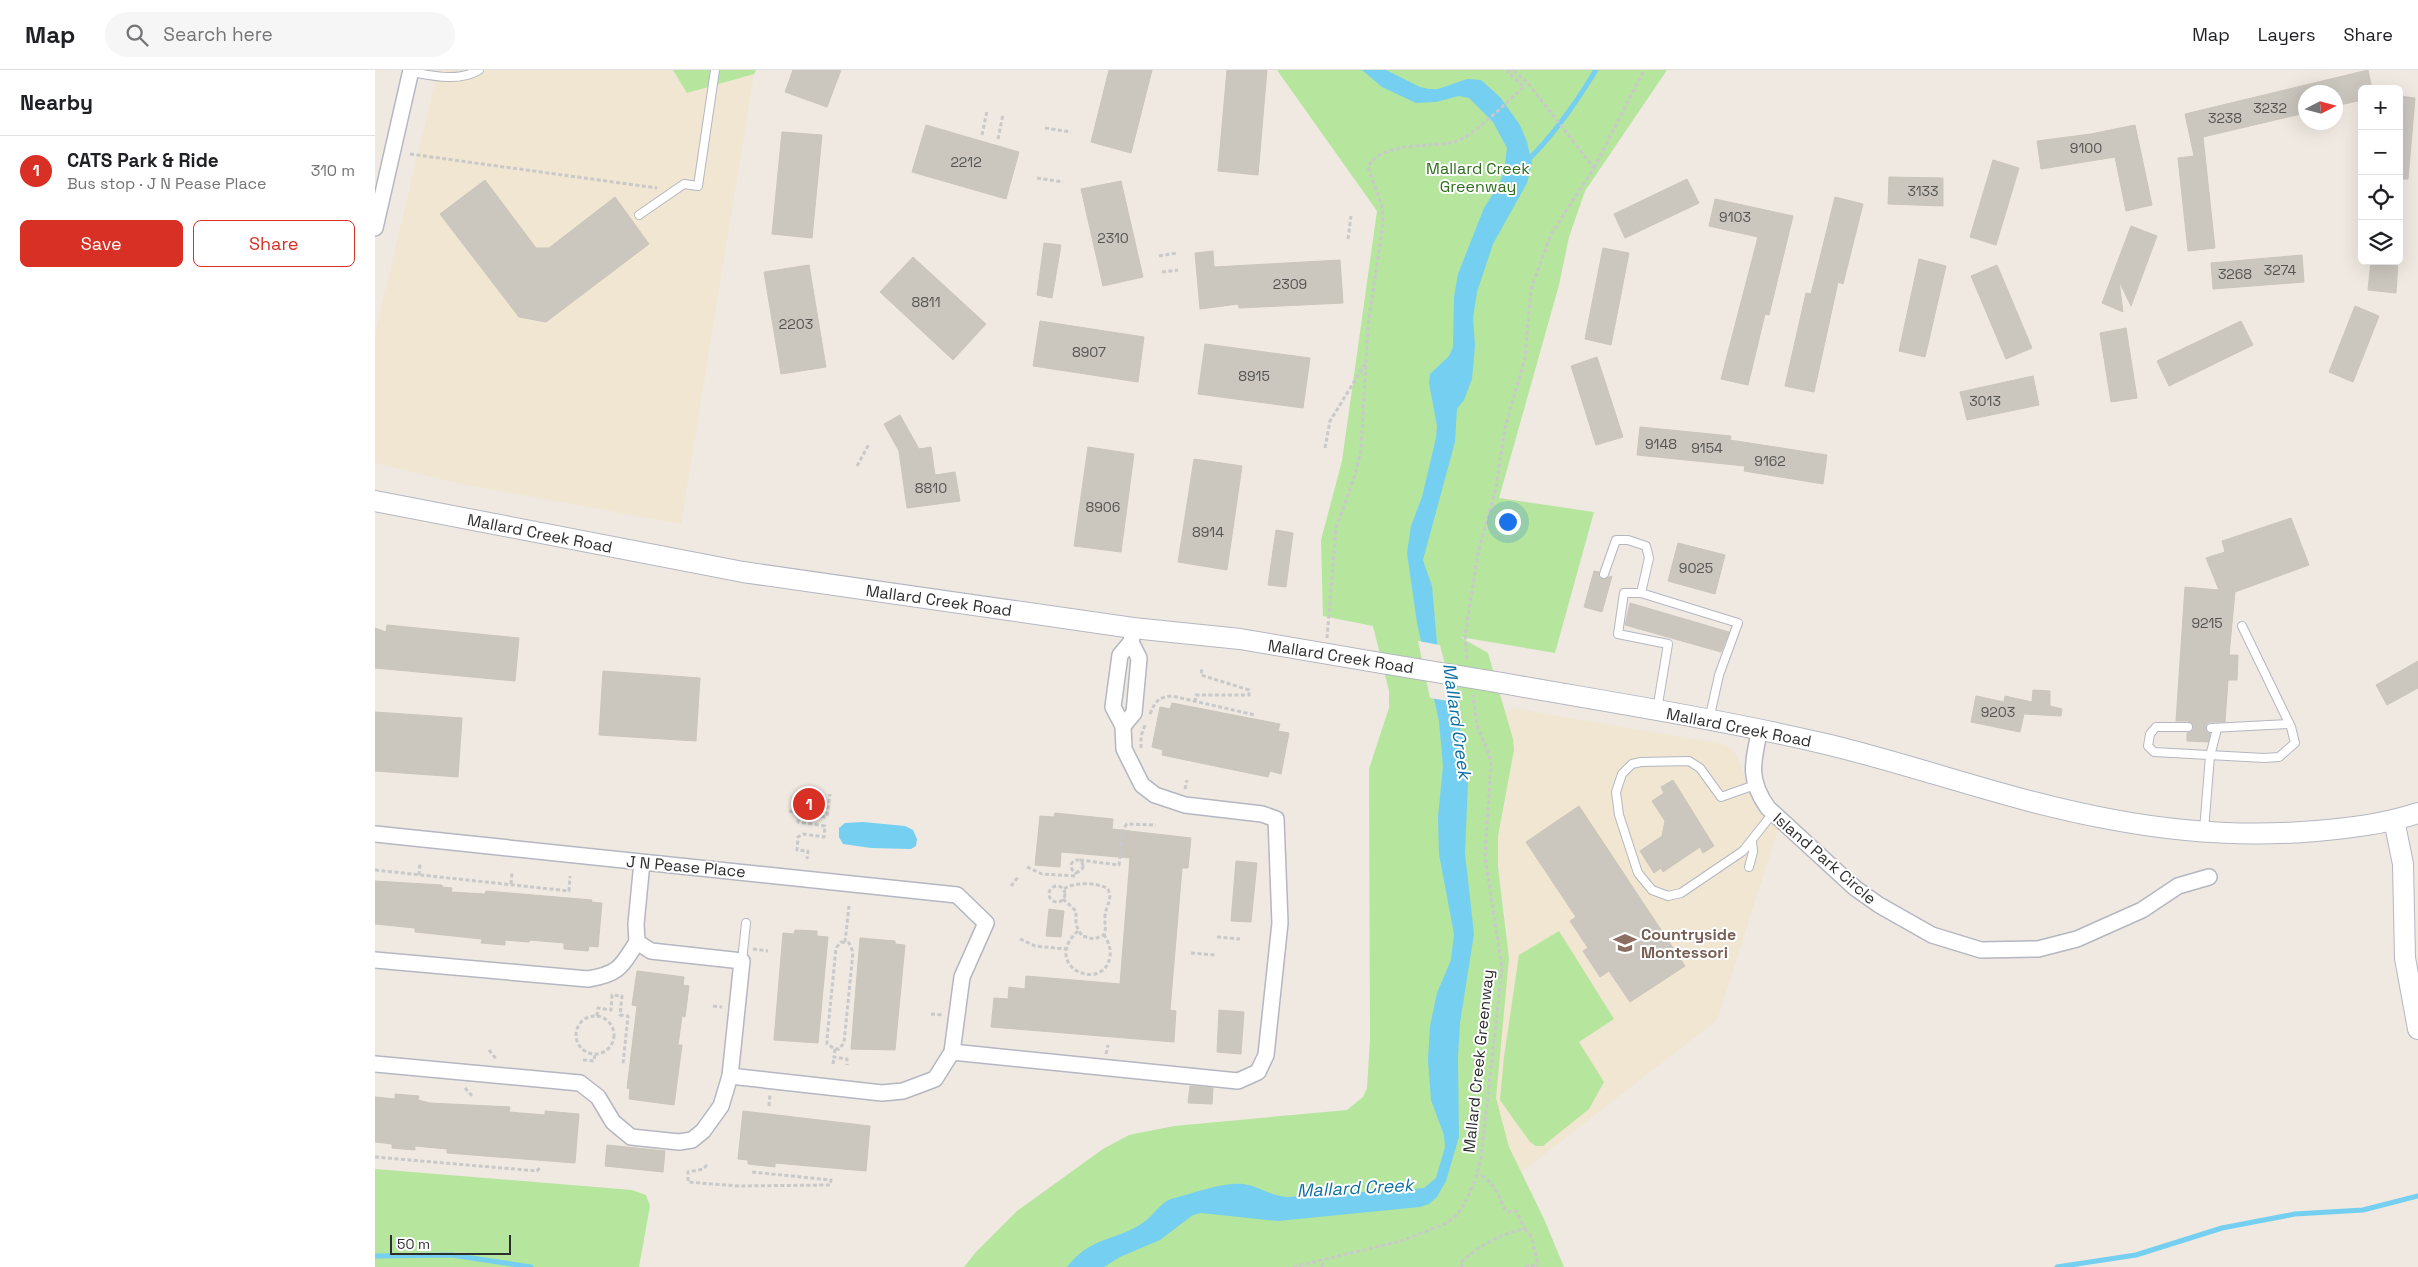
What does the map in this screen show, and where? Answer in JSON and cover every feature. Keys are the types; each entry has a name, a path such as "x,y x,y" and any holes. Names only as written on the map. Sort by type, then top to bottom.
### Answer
{"main road":[{"name":"Mallard Creek Road","path":"375,502 743,572 1132,635 1239,640 1325,653 1760,729 1885,759 1976,786 2089,815 2138,824 2204,832 2249,834 2307,832 2393,820 2418,813"},
{"path":"2393,820 2403,864 2405,958 2418,1029"}],"street":[{"path":"375,228 409,71"},
{"path":"1123,726 1134,713 1139,658 1132,635"},
{"path":"730,1076 893,1092 903,1091 935,1079 953,1052 1238,1081 1258,1072 1266,1055 1280,923 1276,819 1262,814 1185,805 1155,796 1142,785 1124,749 1123,726 1113,707 1120,655 1132,635"},
{"name":"Island Park Circle","path":"1760,729 1753,763 1755,785 1759,796 1773,812 1855,888 1879,905 1932,935 1981,950 2038,949 2069,941 2142,910 2178,886 2209,877"},
{"name":"J N Pease Place","path":"375,834 957,895 986,923 962,977 953,1052"},
{"path":"375,960 588,979 610,975 625,962 637,942 636,924 642,862"},
{"path":"375,1064 580,1083 598,1097 613,1122 631,1137 679,1142 692,1140 703,1131 721,1106 730,1076 742,961 651,951 637,942"}],"lane":[{"path":"409,71 445,78 471,75 479,70"},
{"path":"639,215 684,184 698,186 715,70"},
{"path":"1603,574 1616,540 1628,540 1647,546 1649,558 1641,593"},
{"path":"1657,711 1668,644 1619,634 1625,594 1641,593 1738,623 1719,676 1709,720"},
{"path":"2188,727 2155,727 2149,734 2147,746 2154,752 2210,756 2279,757 2295,743 2289,724 2242,626"},
{"path":"2204,832 2214,728 2289,724"},
{"path":"1755,785 1721,797 1697,765 1685,760 1632,764 1622,774 1616,792 1620,818 1638,873 1645,884 1657,893 1668,896 1681,893 1743,851 1752,841 1762,823 1773,812"},
{"path":"1749,867 1753,852 1752,841"},
{"path":"742,961 747,924"}],"path":[{"path":"1531,86 1527,90 1508,72 1512,70 1531,86 1594,168"},
{"path":"1468,666 1465,636 1477,558 1496,488 1505,428 1525,358 1531,288 1551,234 1594,168 1644,70"},
{"path":"1325,653 1331,614 1332,554 1336,528 1356,472 1361,449 1368,326 1384,215 1380,199 1368,172 1369,165 1393,149 1454,142 1469,135 1524,87"},
{"path":"982,135 987,111"},
{"path":"998,139 1003,114"},
{"path":"1045,128 1071,132"},
{"path":"410,154 658,188 667,196"},
{"path":"1037,178 1063,182"},
{"path":"1348,239 1351,216"},
{"path":"1159,256 1177,253"},
{"path":"1162,272 1178,270"},
{"path":"1325,448 1329,421 1366,362"},
{"path":"857,466 869,444"},
{"path":"1195,702 1196,695 1249,696 1249,690 1201,675 1202,667"},
{"name":"Mallard Creek Greenway","path":"1293,1267 1401,1241 1447,1223 1458,1214 1478,1174 1502,968 1485,857 1491,763 1477,724 1473,693"},
{"path":"1144,757 1141,748 1141,736 1155,702 1162,697 1172,696 1255,715"},
{"path":"789,811 827,816 830,794"},
{"path":"799,812 798,822 825,826 824,837 803,834 798,837 797,850 808,851 807,859"},
{"path":"1076,874 1071,869 1071,864 1074,861 1080,860 1119,865 1123,829 1127,824 1156,825"},
{"path":"1027,867 1042,874 1076,874 1083,867 1080,860"},
{"path":"419,875 420,863"},
{"path":"375,870 569,891 570,876"},
{"path":"511,884 512,872"},
{"path":"1075,884 1076,874"},
{"path":"1011,886 1018,877"},
{"path":"1075,884 1087,886 1097,884 1108,889 1111,896 1110,904 1105,914 1106,929 1103,935 1094,939 1087,939 1078,931 1076,911 1063,899 1056,901 1051,899 1049,894 1055,886 1064,889 1075,884"},
{"path":"1063,899 1064,889"},
{"path":"845,942 849,906"},
{"path":"1078,931 1068,942 1066,956 1072,969 1078,973 1092,975 1099,972 1109,962 1110,947 1103,935"},
{"path":"1217,937 1240,939"},
{"path":"1020,939 1035,946 1066,949"},
{"path":"845,942 849,943 853,952 844,1043 839,1049 835,1049 827,1044 827,1039 836,948 837,944 845,942"},
{"path":"1191,953 1215,956"},
{"path":"597,1016 598,1008 611,1010 613,995 622,996 620,1015 628,1016 623,1064"},
{"path":"597,1016 611,1024 614,1037 609,1048 595,1054 582,1049 578,1044 576,1032 582,1021 597,1016"},
{"path":"833,1064 835,1049"},
{"path":"583,1060 593,1061 595,1054"},
{"path":"834,1057 847,1059 847,1065"},
{"path":"375,1157 537,1171 541,1166"},
{"path":"707,1165 703,1169 689,1172 688,1182 739,1186 830,1185 831,1180 752,1172"},
{"path":"1478,1174 1491,1183 1500,1197 1504,1209 1508,1212 1515,1211 1519,1215 1531,1238 1538,1267 1525,1267"},
{"path":"1463,1267 1460,1263 1479,1246 1525,1229"},
{"path":"1322,1267 1323,1260"}],"shaded area":[{"path":"438,70 673,70 688,93 754,74 681,524 457,483 375,463 375,333"},
{"name":"Countryside Montessori","path":"1513,708 1726,745 1734,752 1738,759 1755,804 1778,830 1717,1020 1520,1173 1509,1147 1496,1098 1507,929 1498,867 1498,836 1514,750 1504,710 1511,712"}],"green space":[{"path":"673,70 756,70 754,74 687,93"},
{"name":"Mallard Creek Greenway","path":"1277,70 1667,70 1585,191 1569,237 1559,285 1499,498 1594,512 1555,653 1460,637 1488,653 1513,739 1514,750 1498,836 1498,867 1509,958 1496,1098 1509,1147 1544,1219 1564,1267 964,1267 976,1252 1017,1211 1103,1149 1129,1135 1174,1126 1347,1110 1363,1097 1367,1088 1370,1040 1369,769 1389,708 1389,691 1373,626 1323,616 1321,540 1342,461 1377,211"},
{"path":"1559,931 1614,1019 1579,1042 1604,1082 1589,1109 1543,1146 1536,1146 1530,1142 1500,1100 1504,1057 1519,955"},
{"path":"375,1169 632,1190 646,1195 650,1206 639,1267 375,1267"}],"water":[{"name":"Mallard Creek","path":"1362,70 1386,70 1420,87 1429,89 1438,89 1467,79 1481,80 1500,97 1520,125 1527,142 1532,163 1527,183 1493,244 1477,292 1473,318 1475,346 1472,379 1464,400 1457,409 1455,442 1423,560 1432,586 1437,643 1464,743 1468,782 1465,853 1474,934 1460,1023 1458,1057 1459,1137 1446,1181 1437,1197 1429,1204 1420,1207 1278,1221 1201,1213 1193,1215 1160,1240 1120,1257 1104,1267 1067,1267 1086,1249 1134,1228 1171,1199 1235,1184 1249,1185 1275,1195 1287,1197 1424,1188 1436,1178 1445,1147 1444,1135 1431,1100 1428,1060 1430,1026 1437,993 1451,960 1454,934 1439,854 1438,817 1443,766 1439,721 1417,623 1407,553 1411,526 1422,497 1436,438 1437,426 1429,383 1430,374 1449,356 1453,347 1454,297 1458,274 1484,208 1498,186 1504,172 1507,148 1493,122 1469,98 1459,96 1436,102 1416,103 1382,87"},
{"path":"863,822 905,826 913,830 917,839 916,846 911,849 871,848 843,844 839,837 839,828 845,823"}],"pier":[{"path":"1418,641 1440,645 1455,702 1430,698"}],"building":[{"path":"793,70 841,70 827,107 785,92"},
{"path":"1109,70 1152,70 1131,153 1091,142"},
{"path":"1227,70 1267,70 1258,175 1218,171"},
{"path":"2368,70 2371,85 2358,85 2358,101 2343,104 2343,85 2306,85"},
{"path":"2298,87 2298,115 2203,137 2215,248 2188,251 2178,158 2194,156 2185,114"},
{"path":"2403,96 2415,98 2408,179 2403,179"},
{"path":"926,125 1019,152 1006,199 912,172"},
{"path":"2135,125 2152,205 2126,211 2115,157 2041,169 2037,141 2091,134"},
{"path":"782,132 822,135 812,238 772,234"},
{"path":"1993,160 2019,168 1996,245 1970,237"},
{"path":"1889,177 1943,178 1943,206 1888,204"},
{"path":"1687,179 1699,203 1625,238 1614,214"},
{"path":"485,180 536,248 549,248 615,197 649,244 546,322 519,317 440,214"},
{"path":"1121,181 1143,277 1103,286 1081,189"},
{"path":"1835,197 1863,204 1843,284 1838,282 1814,392 1785,386 1806,293 1811,294"},
{"path":"1715,199 1793,216 1769,315 1765,314 1748,385 1721,379 1758,237 1709,226"},
{"path":"2131,226 2157,236 2131,306 2119,281 2123,312 2102,303"},
{"path":"1044,243 1061,245 1052,298 1037,295"},
{"path":"1603,248 1629,253 1611,345 1585,339"},
{"path":"1213,251 1214,267 1340,260 1343,303 1239,308 1238,304 1200,309 1195,253"},
{"path":"2302,255 2304,282 2213,289 2211,263"},
{"path":"913,257 986,324 953,360 880,292"},
{"path":"1919,259 1946,266 1925,357 1899,351"},
{"path":"809,265 826,367 781,374 764,272"},
{"path":"1997,265 2032,348 2006,359 1971,276"},
{"path":"2371,265 2398,265 2396,293 2368,290"},
{"path":"2355,306 2379,316 2353,382 2329,372"},
{"path":"1040,321 1144,337 1138,382 1033,366"},
{"path":"2241,321 2253,345 2169,386 2157,361"},
{"path":"2126,328 2137,398 2111,402 2100,333"},
{"path":"1205,344 1310,358 1303,408 1198,394"},
{"path":"1597,357 1623,437 1596,445 1571,366"},
{"path":"2033,376 2039,405 1967,420 1960,392"},
{"path":"900,415 919,449 931,447 935,475 955,472 960,501 907,508 899,451 884,424"},
{"path":"1640,427 1731,436 1730,440 1827,455 1823,484 1744,471 1745,466 1637,455"},
{"path":"1088,447 1134,454 1121,552 1074,546"},
{"path":"1194,459 1242,466 1227,570 1178,562"},
{"path":"2291,518 2309,565 2235,592 2229,655 2238,655 2237,680 2228,680 2225,722 2210,722 2206,725 2206,731 2210,733 2208,742 2187,741 2187,733 2193,730 2193,725 2188,721 2176,721 2185,587 2219,590 2206,558 2225,552 2222,541"},
{"path":"1276,530 1293,533 1286,587 1268,585"},
{"path":"1678,543 1725,555 1715,594 1668,581"},
{"path":"1594,571 1599,572 1603,579 1612,576 1602,612 1584,607"},
{"path":"1630,603 1729,632 1721,652 1625,625"},
{"path":"387,625 519,638 515,681 375,668 375,628 386,632"},
{"path":"2418,661 2418,688 2387,705 2376,685"},
{"path":"603,671 700,678 696,741 599,735"},
{"path":"2033,690 2050,691 2050,706 2062,709 2061,716 2024,714 2020,732 1971,722 1976,696 2004,702 2005,696 2032,702"},
{"path":"1172,703 1280,724 1278,731 1289,733 1281,774 1270,771 1268,777 1162,755 1163,750 1152,747 1160,707 1170,709"},
{"path":"375,712 462,718 458,777 375,771"},
{"path":"1673,780 1714,846 1703,853 1700,847 1663,872 1661,868 1654,873 1640,851 1662,836 1665,821 1652,801 1664,793 1661,787"},
{"path":"805,791 819,794 816,813 802,811"},
{"path":"1579,806 1685,966 1630,1002 1609,971 1600,977 1583,951 1588,948 1570,921 1576,917 1526,842"},
{"path":"1055,813 1113,819 1112,829 1191,838 1188,868 1182,868 1170,1010 1176,1011 1174,1042 991,1027 994,998 1008,999 1009,987 1025,989 1026,976 1120,984 1130,858 1061,852 1060,867 1035,865 1040,816 1054,817"},
{"path":"1236,861 1257,863 1251,922 1231,921"},
{"path":"375,881 442,885 442,887 452,888 451,892 485,894 486,891 592,900 591,902 602,903 598,947 589,946 588,951 564,949 564,943 530,940 529,942 505,940 505,945 481,943 482,939 415,932 415,928 375,924"},
{"path":"1049,909 1064,911 1061,937 1046,936"},
{"path":"795,930 817,931 817,936 828,937 818,1043 774,1040 783,933 794,934"},
{"path":"860,938 895,941 895,944 905,945 895,1050 851,1049"},
{"path":"637,971 684,977 683,985 689,986 685,1017 682,1016 678,1045 682,1045 674,1105 629,1099 630,1089 627,1088 637,1006 632,1005"},
{"path":"1219,1010 1244,1012 1241,1054 1217,1052"},
{"path":"1190,1086 1213,1088 1212,1104 1188,1103"},
{"path":"395,1094 419,1096 418,1100 430,1103 510,1107 509,1112 545,1115 545,1111 579,1114 575,1163 447,1153 447,1149 415,1146 415,1150 392,1148 392,1144 375,1142 375,1097 395,1099"},
{"path":"743,1111 870,1126 866,1171 775,1163 775,1167 748,1164 748,1160 738,1159"},
{"path":"607,1145 665,1151 663,1172 605,1166"}],"waterway":[{"path":"1527,161 1565,118 1596,70"},
{"path":"2057,1267 2136,1255 2222,1228 2295,1214 2363,1210 2418,1196"},
{"path":"375,1256 452,1255 531,1267"}],"place":[{"name":"CATS Park & Ride","path":"809,804"},
{"name":"Countryside Montessori","path":"1625,943"}]}
